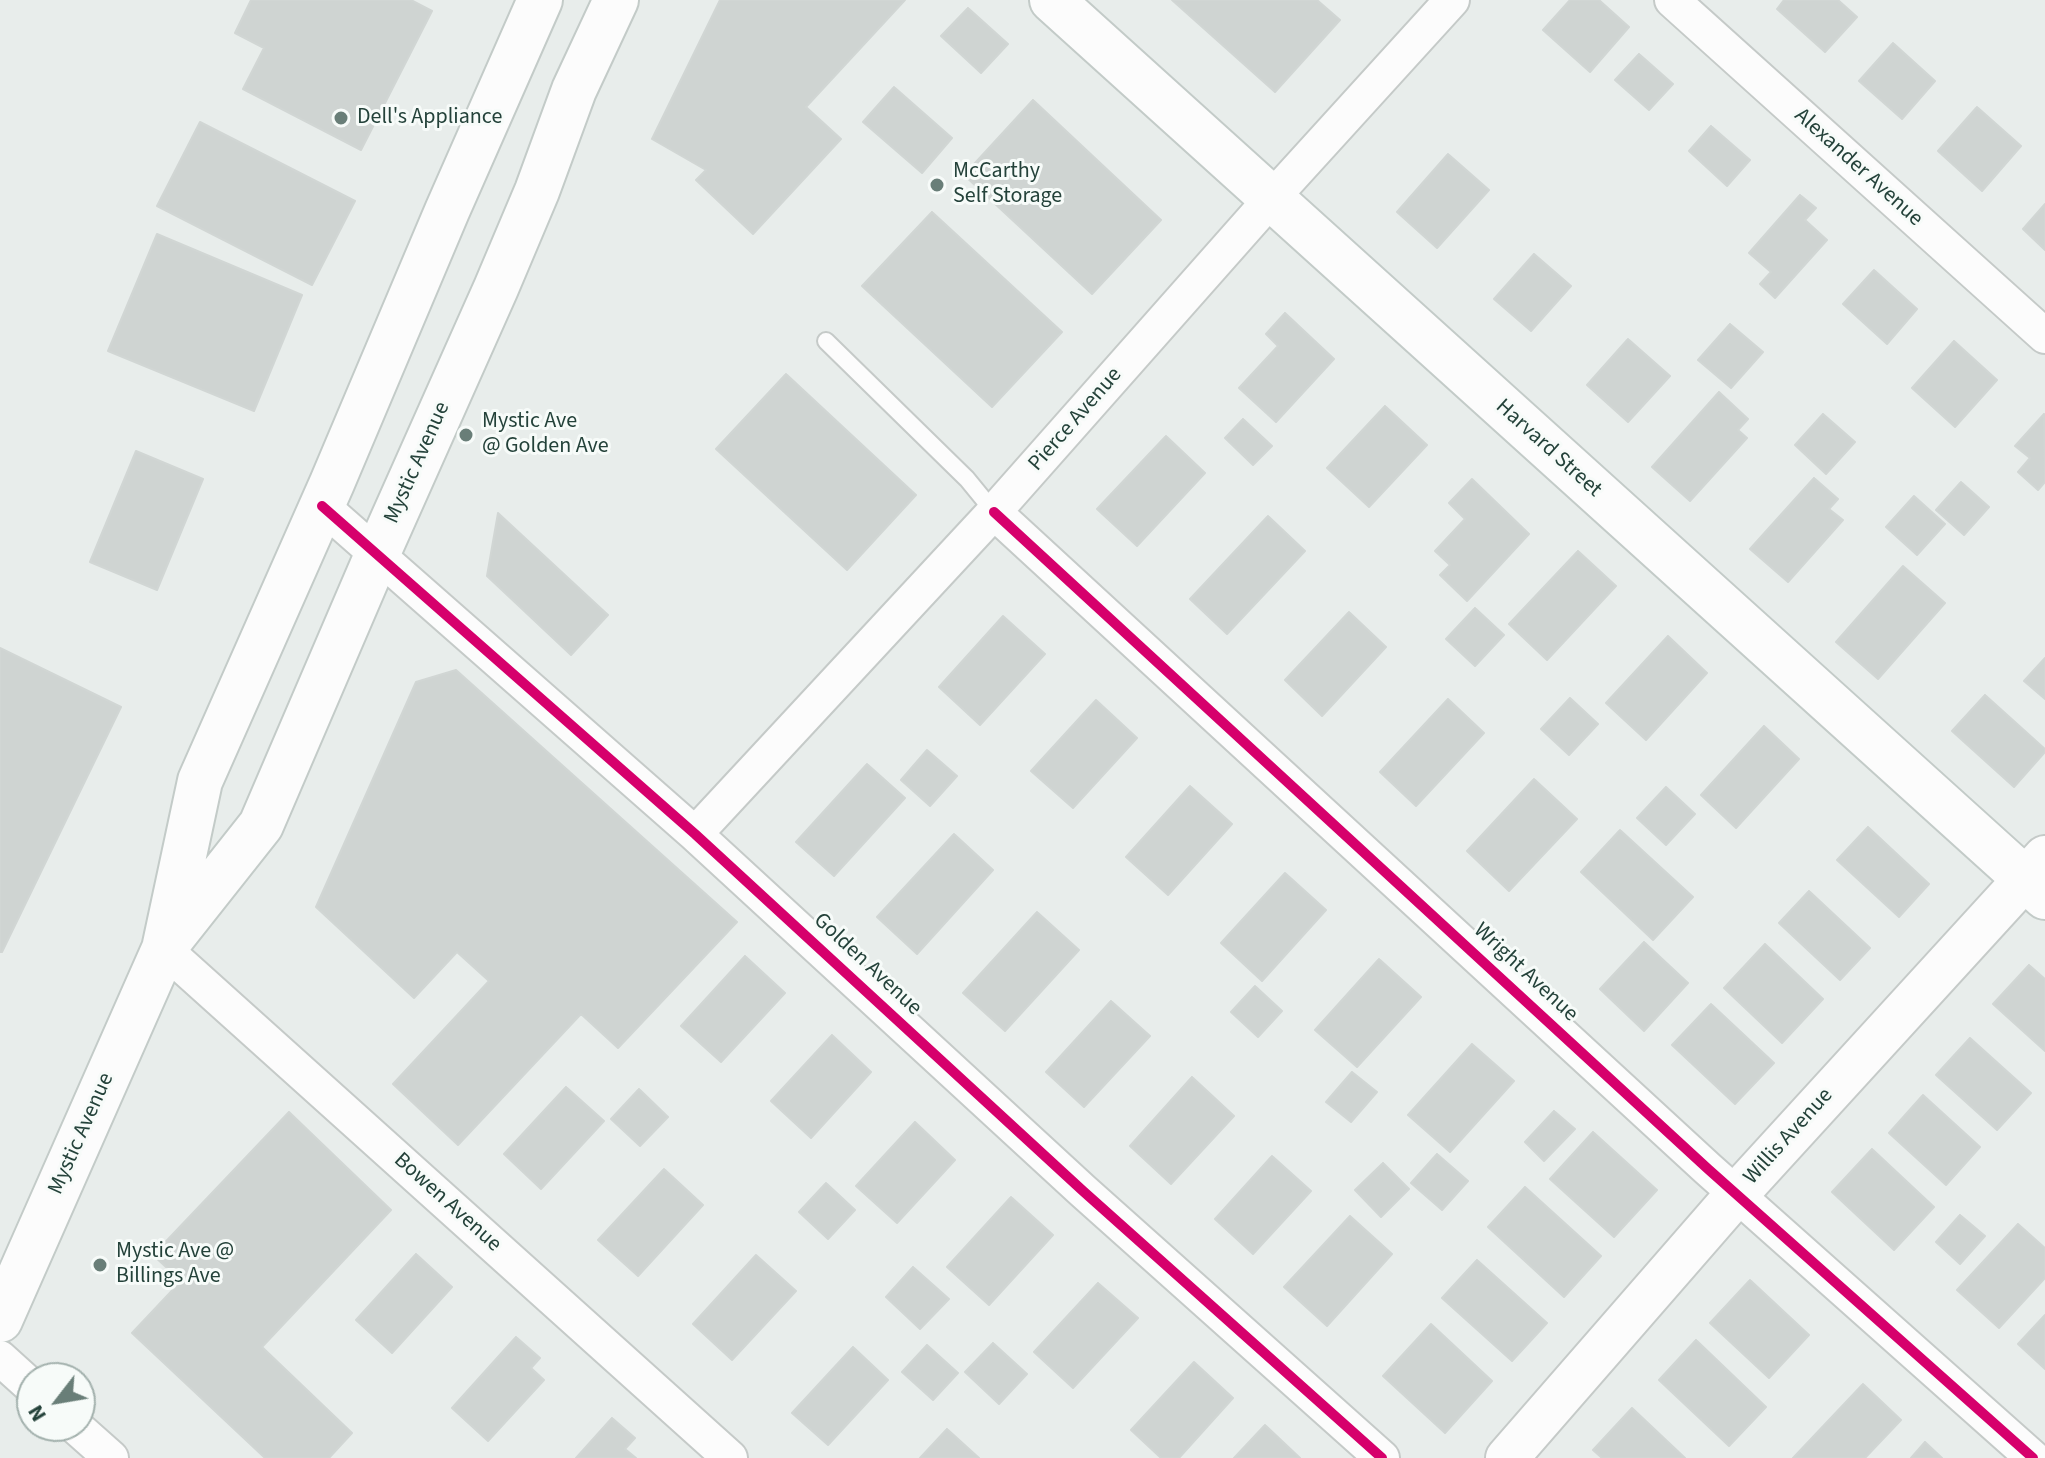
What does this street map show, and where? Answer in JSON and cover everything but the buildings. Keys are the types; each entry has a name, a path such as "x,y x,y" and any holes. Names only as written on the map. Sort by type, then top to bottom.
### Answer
{"main road":[{"name":"Mystic Avenue","path":"0,1320 164,949 200,781 540,0"},
{"name":"Mystic Avenue","path":"164,949 261,825 496,288 537,191 574,90 616,0"},
{"name":"Harvard Street","path":"1052,0 1271,199 2038,878"}],"street":[{"name":"Pierce Avenue","path":"695,834 994,512 1452,0"},
{"name":"Alexander Avenue","path":"1672,0 2045,336"},
{"name":"Golden Avenue","path":"322,506 695,834 1083,1191 1382,1458"},
{"name":"Wright Avenue","path":"994,512 1736,1195 2033,1458"},
{"name":"Willis Avenue","path":"1507,1458 1736,1195 2038,878"},
{"name":"Bowen Avenue","path":"164,949 730,1458"},
{"path":"0,1358 16,1372"},
{"path":"93,1442 111,1458"}],"lane":[{"path":"826,341 967,479 994,512"}],"cycle path":[{"path":"322,506 695,834 1083,1191 1382,1458"},
{"path":"994,512 1708,1169 2033,1458"}],"place":[{"name":"Dell's Appliance","path":"341,118"},
{"name":"McCarthy Self Storage","path":"937,185"},
{"name":"Mystic Ave @ Golden Ave","path":"466,435"},
{"name":"Mystic Ave @ Billings Ave","path":"100,1265"}]}
